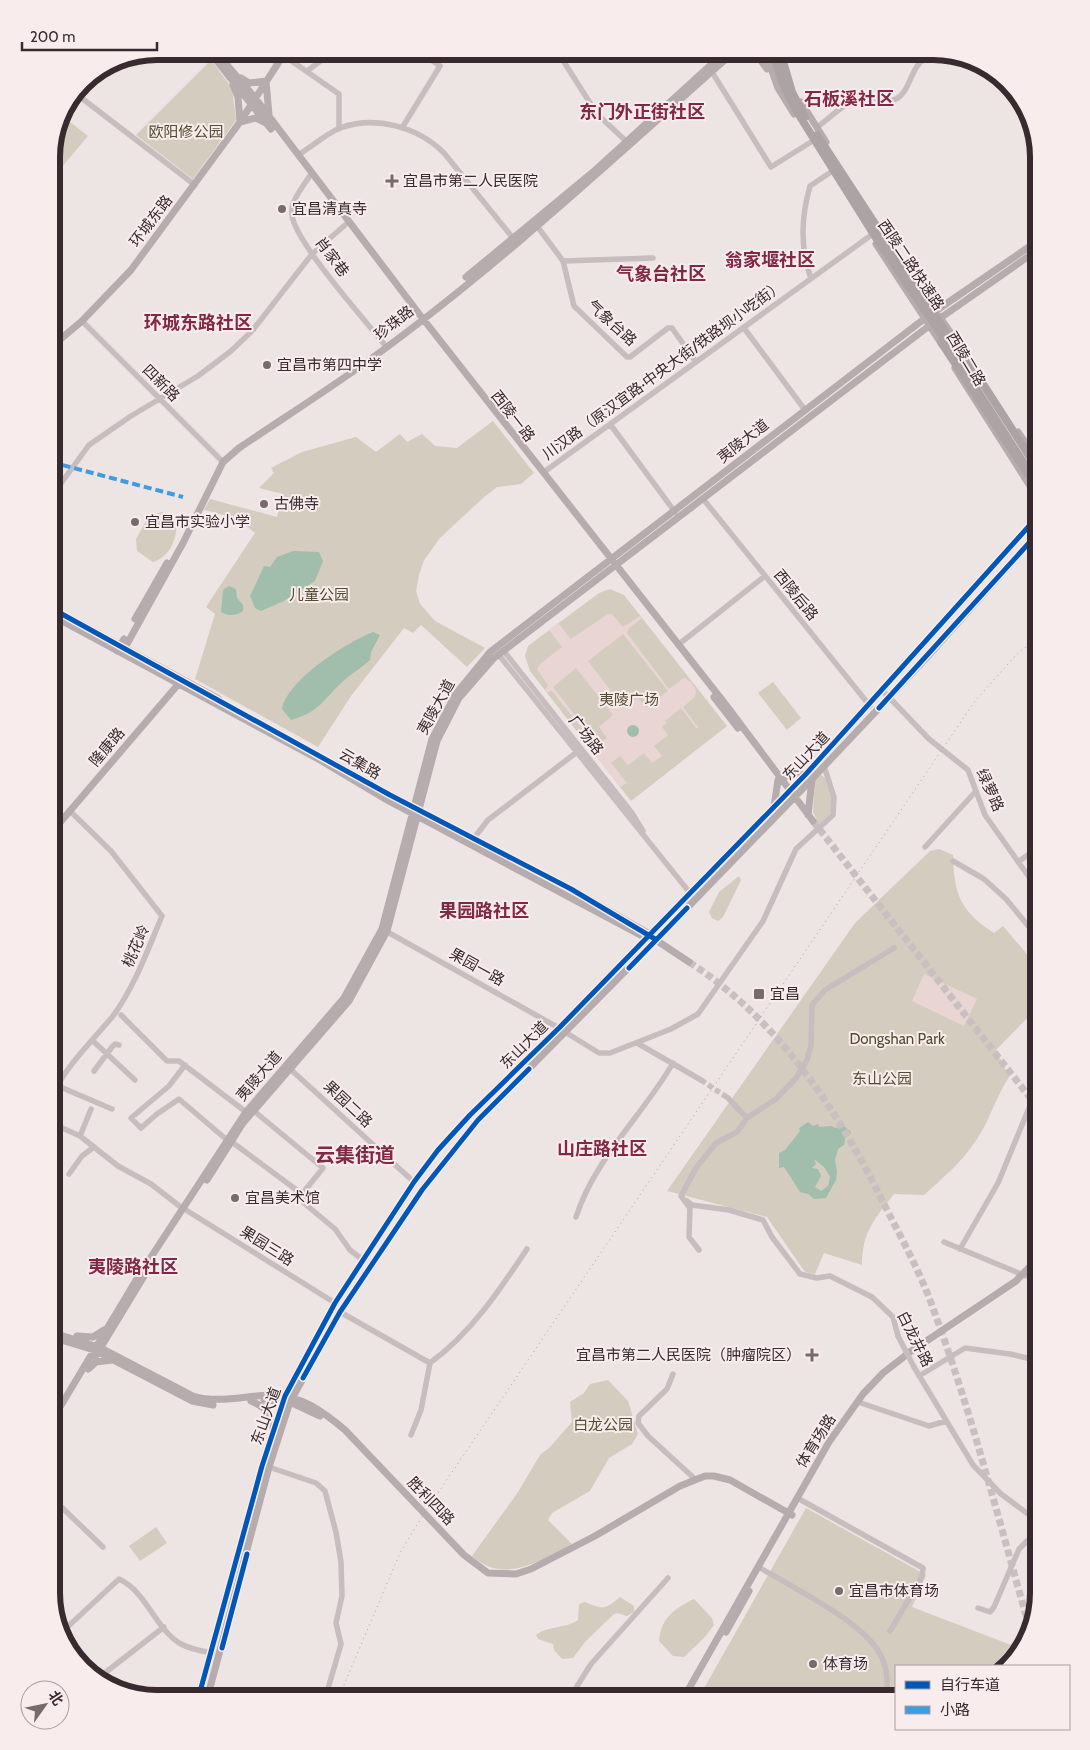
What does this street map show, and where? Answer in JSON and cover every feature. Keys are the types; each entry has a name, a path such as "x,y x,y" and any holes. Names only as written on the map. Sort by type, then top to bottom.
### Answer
{"highway":[{"name":"西陵二路快速路","path":"775,60 781,79 794,107 876,238 945,340 1030,475"},
{"name":"西陵二路快速路","path":"783,60 792,92 804,114 1030,464"},
{"path":"949,337 961,350 1030,458"},
{"path":"941,342 1030,476"}],"main road":[{"name":"西陵一路","path":"217,60 254,102 345,225 544,472 612,564 678,645 779,778"},
{"name":"西陵一路","path":"221,60 233,77"},
{"name":"环城东路","path":"60,339 82,320 131,270 240,122 280,60"},
{"name":"珍珠路","path":"221,461 368,361 626,142 716,60"},
{"name":"珍珠路","path":"121,649 221,461 236,444 420,318 597,175 725,60"},
{"path":"720,64 726,60"},
{"path":"759,60 778,88"},
{"name":"西陵二路","path":"768,60 778,88 811,142 870,236 941,342 960,379 1030,486"},
{"name":"西陵二路","path":"784,60 794,87 816,127 880,229 1030,449"},
{"path":"233,77 250,83 266,81 269,122 256,118 240,122 238,97 233,77"},
{"name":"西陵一路","path":"269,122 298,155 420,318 811,818 809,776"},
{"name":"夷陵大道","path":"97,1349 108,1326 230,1141 344,998 384,930 437,741 459,698 501,652 675,512 924,319 1030,246"},
{"name":"夷陵大道","path":"416,811 432,739 455,695 490,652 704,500 929,326 1030,255"},
{"name":"东山大道","path":"206,1688 269,1467 285,1418 288,1399 340,1312 445,1159 478,1120 648,936 774,807 809,776 1030,526"},
{"name":"东山大道","path":"809,776 824,766 1030,542"},
{"name":"云集路","path":"60,613 121,649 416,811 656,940 689,962"},
{"name":"云集路","path":"60,619 121,649"},
{"name":"隆康路","path":"60,822 178,680"},
{"name":"隆康路","path":"60,816 178,680"},
{"path":"774,807 779,778 809,776"},
{"name":"东山大道","path":"206,1688 212,1653 272,1433 306,1353 335,1302 414,1182 438,1150 470,1115 656,940 791,793"},
{"name":"云集路","path":"416,811 474,838 648,936"},
{"name":"夷陵大道","path":"230,1141 246,1112 289,1067"},
{"name":"夷陵大道","path":"60,1408 108,1335 184,1209"},
{"name":"体育场路","path":"1024,1275 1030,1268"},
{"name":"体育场路","path":"687,1690 789,1516 801,1500 832,1446 875,1381 903,1357 996,1296 1030,1270"},
{"path":"68,1335 93,1337 108,1326"},
{"name":"胜利四路","path":"60,1334 68,1335 193,1396 208,1400 288,1399 328,1416 345,1430 464,1555 488,1572 516,1574 531,1569 595,1536 695,1479 714,1476 722,1478 789,1516"},
{"path":"77,1344 84,1353 85,1368 96,1362 114,1357 108,1345 108,1335"},
{"name":"胜利四路","path":"60,1339 97,1349"},
{"path":"253,1399 283,1389 306,1353"},
{"path":"311,1363 301,1388 301,1394 311,1409"},
{"name":"夷陵大道","path":"60,1412 85,1368"},
{"path":"253,1399 269,1414 272,1421 272,1433"},
{"name":"体育场路","path":"691,1690 762,1569 829,1442 860,1403"},
{"path":"285,1418 295,1409 311,1409"},
{"name":"胜利四路","path":"311,1409 344,1435 462,1557 477,1571 491,1577 506,1578 529,1575 682,1489 706,1479 727,1483 789,1516"}],"street":[{"path":"293,60 339,94 339,129"},
{"path":"307,71 322,60"},
{"path":"402,128 440,66 431,60"},
{"path":"563,60 597,114 626,142"},
{"path":"816,127 851,103 865,97 893,100 900,96 918,65 924,60"},
{"path":"712,72 771,167 811,142"},
{"path":"81,97 195,184"},
{"path":"298,155 339,129 367,122 402,128 419,134 434,143 444,153 513,238"},
{"path":"811,279 805,261 802,228 806,202 810,186 831,172"},
{"name":"肖家巷","path":"309,178 297,194 292,214 296,229 312,254 384,344"},
{"path":"60,484 89,445 198,376 231,351 252,331 312,254 345,225"},
{"name":"气象台路","path":"536,226 563,261 574,306 627,357 630,357 664,330 672,328 696,362"},
{"name":"川汉路（原汉宜路·中央大街/铁路坝小吃街）","path":"544,472 870,236"},
{"path":"563,261 653,258"},
{"name":"四新路","path":"82,320 221,461"},
{"path":"744,328 805,410"},
{"path":"610,424 675,512"},
{"name":"西陵后路","path":"704,500 870,706"},
{"path":"678,645 765,576"},
{"name":"广场路","path":"501,652 577,752 690,893"},
{"name":"广场路","path":"501,652 637,820 646,837"},
{"name":"绿萝路","path":"883,691 929,738 963,764 985,815 1030,879"},
{"path":"474,838 488,820 577,752"},
{"name":"果园一路","path":"384,930 562,1030 599,1053 610,1053 698,1014 763,921 772,905 796,849 833,815 834,797 824,766"},
{"path":"925,847 976,791"},
{"name":"桃花岭","path":"60,1083 113,1015 133,983 162,916 111,851 70,811"},
{"path":"1018,862 1030,853"},
{"path":"953,861 984,879 1006,899 1030,928"},
{"path":"699,1250 689,1237 690,1208 681,1196 696,1168 716,1143 737,1132 747,1118 776,1099 796,1078 807,1060 811,1045 812,1005 826,990 894,948"},
{"path":"121,1015 167,1061 178,1061 246,1112"},
{"path":"93,1040 135,1080"},
{"path":"636,1043 702,1080"},
{"path":"94,1071 106,1053 115,1044 119,1045"},
{"path":"576,1217 596,1172 661,1084 673,1063"},
{"path":"185,1066 169,1086 131,1118 141,1128 179,1099 230,1141 302,1194 304,1203 335,1229 350,1250 363,1260"},
{"name":"果园二路","path":"289,1067 414,1182"},
{"path":"60,1087 112,1109"},
{"path":"728,1098 747,1118"},
{"path":"960,1249 998,1182 1030,1107"},
{"path":"80,1136 91,1109"},
{"path":"254,1111 323,1168 302,1194"},
{"name":"果园三路","path":"60,1127 80,1136 118,1166 150,1184 184,1209 335,1302"},
{"path":"69,1174 82,1156 94,1147"},
{"name":"白龙井路","path":"681,1196 692,1205 729,1210 763,1220 772,1237 800,1274 817,1278 830,1276 872,1297 893,1317 898,1336 914,1367 973,1465 1001,1494 1030,1515"},
{"path":"944,1242 1024,1275"},
{"path":"411,1435 421,1410 430,1363 454,1343 479,1316 527,1249"},
{"path":"340,1312 430,1363"},
{"path":"919,1376 965,1348 1030,1359"},
{"path":"673,1374 667,1389 639,1416 638,1423 648,1436 695,1479"},
{"path":"860,1403 929,1426 946,1421"},
{"path":"269,1467 316,1483 325,1491 341,1562 342,1596 336,1623 341,1644 328,1690"},
{"path":"801,1500 923,1568 922,1577 890,1631"},
{"path":"60,1506 103,1547"},
{"path":"978,1608 990,1612 994,1608 1019,1549 1030,1541"},
{"path":"762,1569 852,1624 871,1641 881,1654 886,1673 886,1690"},
{"path":"574,1690 590,1664 668,1578"},
{"path":"67,1628 119,1579 132,1588 164,1627 181,1644 212,1653"},
{"path":"103,1674 164,1627"}],"green space":[{"name":"欧阳修公园","path":"211,60 232,88 236,120 193,179 136,135"},
{"path":"67,120 88,136 60,169 61,144"},
{"name":"儿童公园","path":"493,421 534,473 521,484 497,487 440,538 424,560 416,591 420,604 435,621 485,648 467,667 421,625 413,633 404,628 351,696 318,747 195,679 215,614 206,607 255,533 244,524 231,518 204,510 210,499 277,517 283,494 259,488 274,473 271,468 302,452 356,437 376,452 400,434 407,442 422,434 435,446 457,448"},
{"path":"162,512 176,520 176,533 169,551 153,562 137,551 136,539 149,516"},
{"name":"夷陵广场","path":"610,589 624,595 727,726 631,801 530,671 525,656 528,646 599,593"},
{"path":"773,682 801,718 787,730 758,693"},
{"path":"821,775 830,786 833,803 831,812 819,824 813,812 815,780"},
{"name":"Dongshan Park","path":"939,849 953,855 957,891 966,909 973,917 994,933 1003,926 1030,958 1030,1015 996,1050 1009,1077 982,1131 965,1155 924,1195 894,1194 867,1234 864,1243 862,1265 824,1253 815,1274 805,1272 767,1217 667,1191 855,923 930,851"},
{"path":"739,876 741,880 723,917 718,921 712,918 709,912 719,892"},
{"name":"白龙公园","path":"608,1380 628,1401 638,1434 632,1444 609,1458 590,1491 552,1513 548,1520 572,1544 535,1563 522,1567 497,1569 484,1565 472,1556 518,1492 540,1455 550,1447 572,1422 570,1402 584,1393 590,1384"},
{"name":"宜昌市体育场","path":"806,1508 926,1575 912,1607 1011,1645 995,1665 895,1665 895,1690 703,1690"},
{"path":"156,1527 167,1543 140,1561 129,1546"},
{"path":"620,1597 634,1606 634,1612 627,1616 614,1614 585,1642 573,1658 562,1659 554,1650 553,1644 538,1639 536,1635 578,1620 579,1604 585,1602 600,1607 607,1607"},
{"path":"694,1599 712,1618 714,1625 704,1638 684,1657 673,1656 659,1641 662,1626 670,1615"}],"shaded area":[{"path":"293,551 319,552 323,561 315,581 284,601 261,611 255,608 250,596 264,566 270,567 277,557"},
{"path":"229,586 236,589 237,598 243,605 243,611 235,615 221,612 223,590"},
{"path":"608,614 612,614 623,627 640,616 642,618 628,629 627,633 669,689 684,678 691,682 696,690 695,697 683,707 698,727 697,729 681,708 665,721 667,723 662,727 668,735 654,746 662,756 652,763 644,753 628,765 620,756 611,763 627,783 620,787 591,750 596,746 552,691 547,692 545,690 548,685 537,669 540,664 562,647 549,630 558,623 571,639","holes":["623,634 668,691 646,708 638,698 624,708 588,661","576,668 613,715 599,727 607,738 598,745 553,687"]},
{"path":"373,632 380,635 371,652 370,660 313,710 291,720 282,709 295,686 306,674 348,644"},
{"path":"633,725 639,731 633,737 627,731"},
{"path":"924,974 977,999 964,1026 912,1001"},
{"path":"808,1122 813,1126 818,1124 819,1127 832,1126 835,1128 844,1126 851,1132 850,1134 846,1133 844,1145 838,1149 835,1160 836,1180 826,1198 814,1199 808,1194 800,1192 784,1167 779,1168 779,1153 785,1150 800,1131 799,1128","holes":["814,1159 824,1167 830,1177 828,1186 821,1191 815,1187 821,1176 818,1169 812,1168 816,1164"]}],"tunnel":[{"path":"813,821 1030,1098"},
{"path":"689,962 721,985 750,1010 777,1038 824,1099 864,1165 910,1255 929,1297 961,1389 1027,1618"},
{"path":"701,1080 728,1098"}],"railway":[{"path":"342,1690 400,1553 423,1515 975,701 1016,655 1030,644"}],"marked path":[{"path":"60,464 183,497"}],"cycle path":[{"path":"200,1690 262,1466 285,1396 335,1303 414,1182 438,1150 470,1115 559,1028 806,774 1030,525"},
{"path":"879,708 1030,542"},
{"path":"60,613 390,795 571,889 655,939"},
{"path":"629,968 687,908"},
{"path":"303,1378 340,1312 422,1190 478,1120 529,1069"},
{"path":"222,1648 247,1554"}],"place":[{"name":"宜昌市第二人民医院","path":"392,181"},
{"name":"宜昌清真寺","path":"282,209"},
{"name":"宜昌市第四中学","path":"267,365"},
{"name":"古佛寺","path":"264,504"},
{"name":"宜昌市实验小学","path":"135,522"},
{"name":"宜昌","path":"759,994"},
{"name":"宜昌美术馆","path":"235,1198"},
{"name":"宜昌市第二人民医院（肿瘤院区）","path":"812,1355"},
{"name":"宜昌市体育场","path":"839,1591"},
{"name":"体育场","path":"813,1664"}],"district":[{"name":"石板溪社区","path":"849,99"},
{"name":"东门外正街社区","path":"642,112"},
{"name":"翁家堰社区","path":"770,260"},
{"name":"气象台社区","path":"661,274"},
{"name":"环城东路社区","path":"198,323"},
{"name":"果园路社区","path":"484,911"},
{"name":"山庄路社区","path":"602,1149"},
{"name":"云集街道","path":"355,1155"},
{"name":"夷陵路社区","path":"133,1267"}],"park label":[{"name":"东山公园","path":"882,1079"}]}
